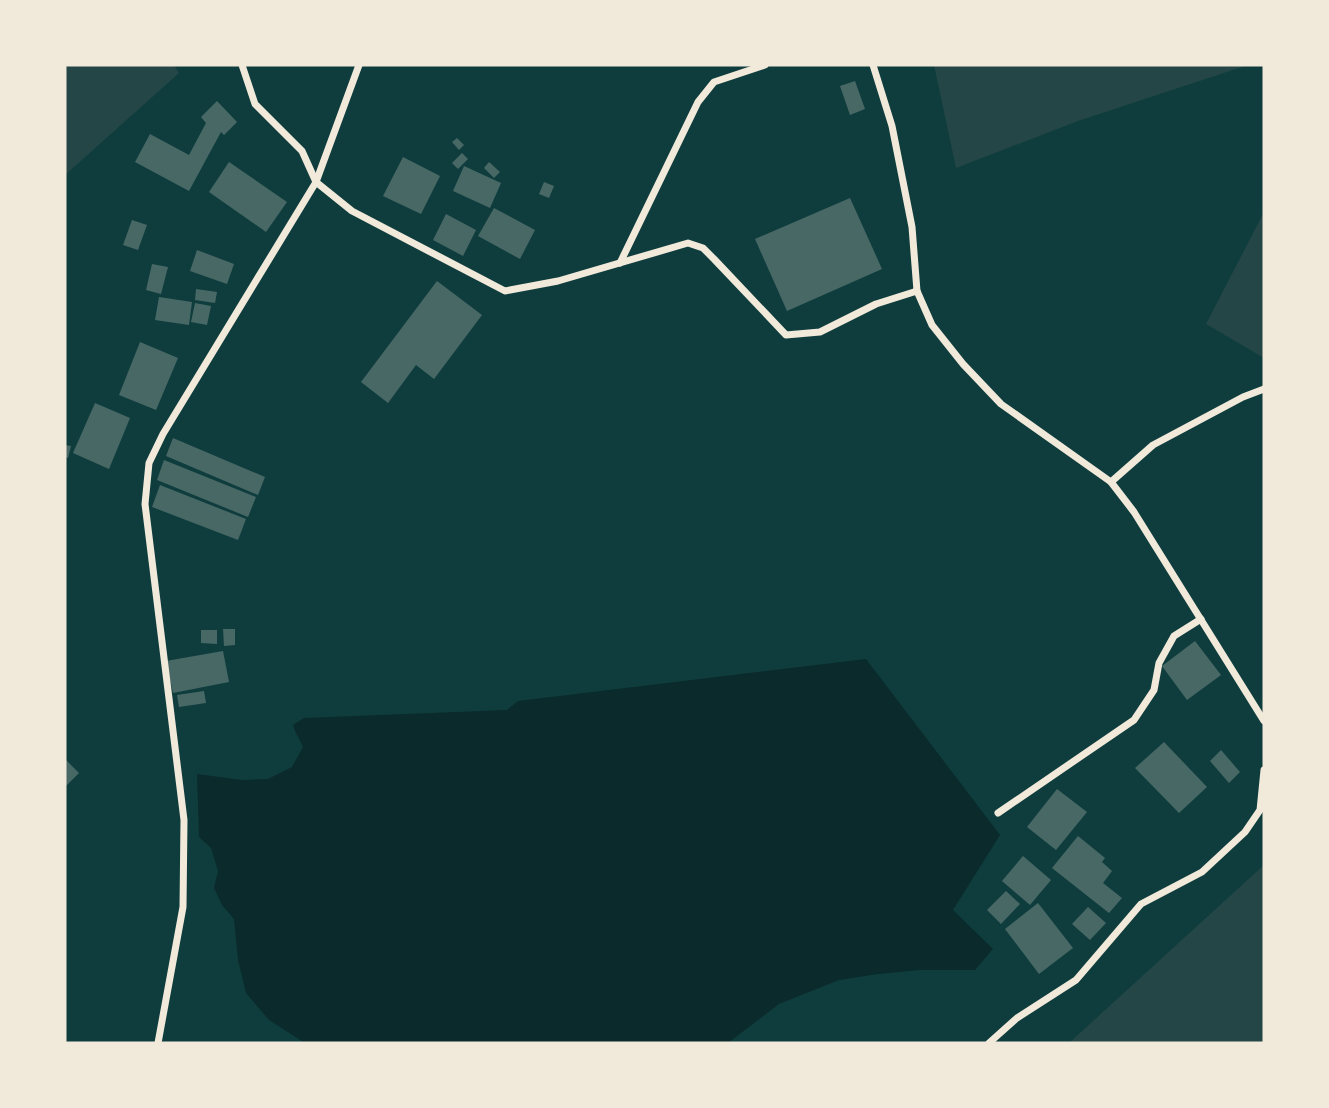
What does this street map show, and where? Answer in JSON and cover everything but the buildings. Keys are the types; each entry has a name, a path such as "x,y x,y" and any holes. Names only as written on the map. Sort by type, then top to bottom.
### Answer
{"street":[{"path":"242,65 255,104 302,151 316,182 352,211 505,291 558,281 688,243 703,248 786,335 820,332 876,304 917,291"},
{"path":"158,1043 183,907 184,820 145,504 149,463 163,434 316,182 359,65"},
{"path":"620,263 698,102 714,82 765,65"},
{"path":"873,65 892,126 912,228 917,291 932,326 1001,404 1111,482 1134,512 1264,721"},
{"path":"1111,482 1153,445 1243,397 1264,389"},
{"path":"998,813 1134,720 1154,690 1159,663 1174,636 1200,618"},
{"path":"989,1043 1017,1018 1076,980 1142,904 1202,873 1245,832 1260,810 1264,770"}],"shaded area":[{"path":"65,65 174,65 179,73 65,175"},
{"path":"934,65 1248,65 1078,121 956,168"},
{"path":"1264,212 1264,358 1206,324"},
{"path":"866,659 1000,835 953,910 993,949 975,970 920,970 839,980 779,1004 728,1043 305,1043 269,1020 246,993 238,960 234,919 222,905 214,888 218,871 211,848 199,837 197,774 242,780 268,779 292,767 303,747 293,725 304,718 507,710 518,701"},
{"path":"1264,865 1264,1043 1069,1043"}]}
